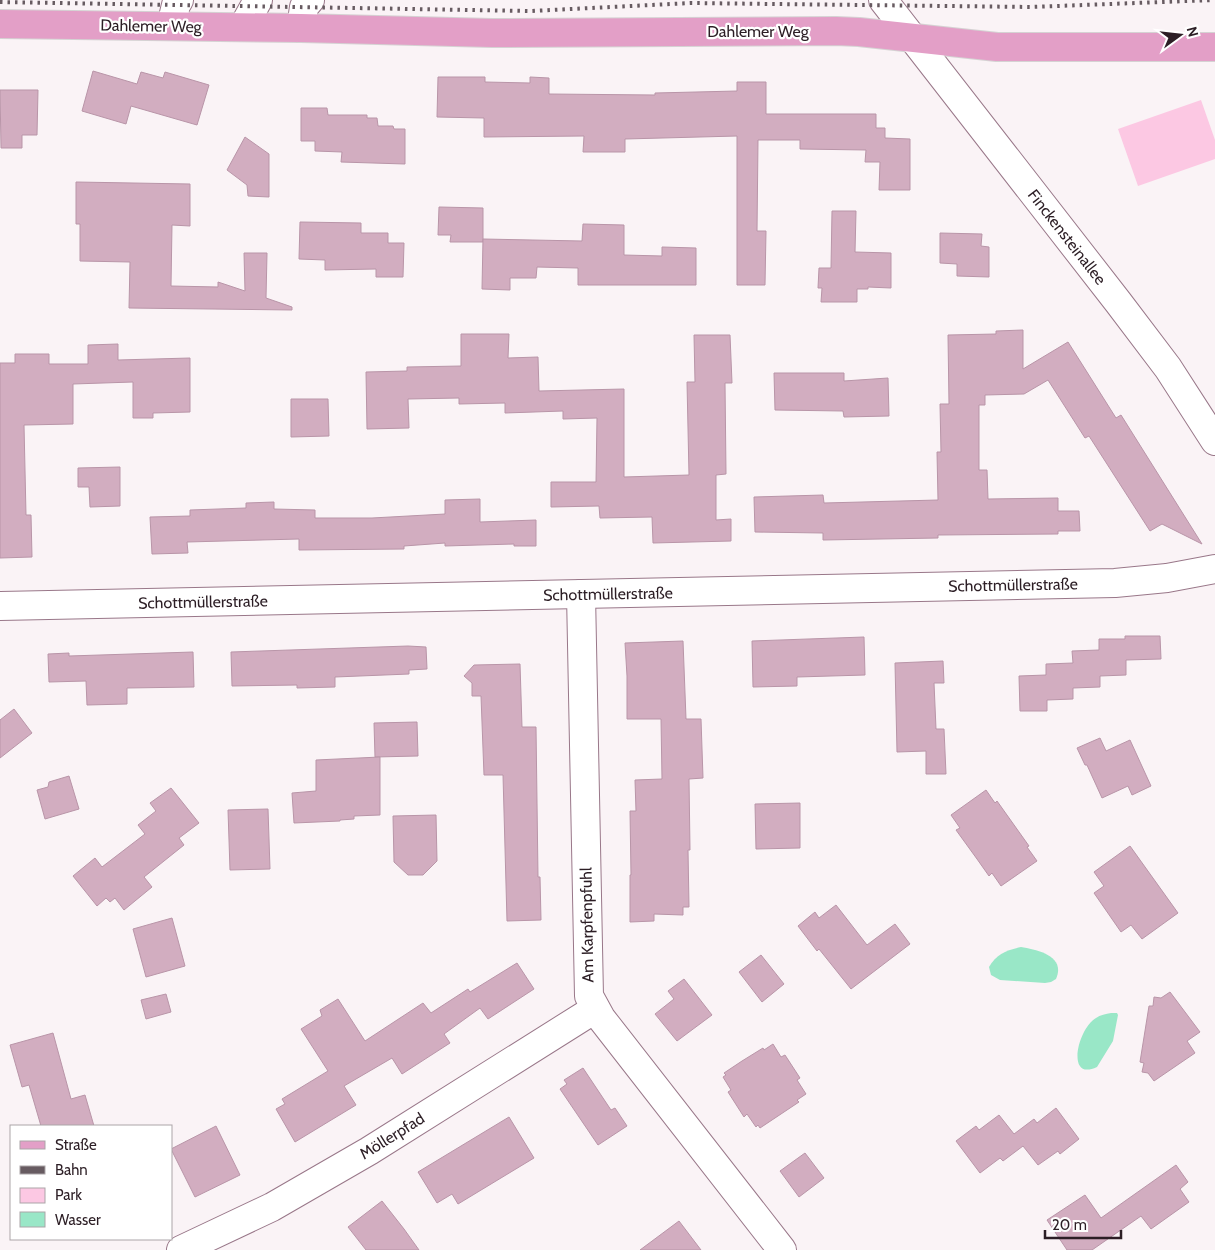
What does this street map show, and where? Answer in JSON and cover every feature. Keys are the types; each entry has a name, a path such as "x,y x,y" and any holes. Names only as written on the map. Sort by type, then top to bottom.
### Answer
{"main road":[{"name":"Dahlemer Weg","path":"0,24 501,33 836,31 997,47 1215,47"}],"street":[{"path":"171,26 179,0"},
{"path":"243,27 258,0"},
{"path":"301,28 304,7 310,0"},
{"name":"Finckensteinallee","path":"883,0 1162,361 1215,441"},
{"name":"Schottmüllerstraße","path":"0,606 1115,583 1168,578 1215,569"},
{"name":"Am Karpfenpfuhl","path":"581,594 589,996 595,1008 782,1250"},
{"name":"Möllerpfad","path":"181,1250 272,1207 369,1151 595,1008"}],"green space":[{"path":"1201,100 1215,140 1215,159 1138,186 1118,129"}],"water":[{"path":"1021,947 1042,952 1054,960 1058,971 1056,979 1045,983 1000,980 991,975 989,967 995,959 1007,951"},
{"path":"1117,1013 1118,1015 1113,1041 1097,1067 1087,1070 1081,1067 1078,1061 1080,1042 1084,1032 1096,1018"}],"building":[{"path":"93,71 137,84 141,72 163,78 165,72 209,85 197,125 131,106 126,124 82,111"},
{"path":"438,77 485,77 485,82 530,83 530,77 549,78 549,94 655,95 655,93 737,91 737,82 766,82 766,114 876,114 876,128 885,128 885,138 910,139 910,190 879,190 880,162 865,162 866,150 800,149 800,140 758,140 757,231 766,231 765,285 737,285 737,136 625,139 625,152 583,152 584,136 484,137 484,118 437,117"},
{"path":"0,90 38,90 37,135 22,135 22,148 1,148"},
{"path":"301,108 327,108 328,115 367,115 367,118 377,118 378,126 393,126 394,129 405,129 405,164 341,162 342,152 315,151 315,141 301,141"},
{"path":"245,137 269,154 269,197 248,196 247,185 227,170"},
{"path":"76,182 190,184 190,226 172,225 171,286 218,287 218,282 245,291 244,253 267,253 266,298 292,307 292,310 129,308 130,262 80,261 80,224 76,224"},
{"path":"439,207 483,208 483,242 450,242 451,235 438,235"},
{"path":"832,211 856,211 855,252 891,253 891,288 868,287 868,289 857,289 857,302 821,302 822,288 818,288 819,268 831,268"},
{"path":"300,222 361,223 361,233 388,233 388,243 404,243 403,277 376,277 376,269 325,270 325,260 299,259"},
{"path":"583,224 624,225 624,255 662,256 662,247 696,248 696,285 578,285 578,268 537,267 536,278 510,278 510,290 482,289 483,239 582,241"},
{"path":"940,233 982,234 981,246 989,247 989,277 957,276 957,264 940,263"},
{"path":"1023,330 1023,369 1068,342 1116,418 1121,415 1202,544 1162,524 1150,531 1089,436 1085,438 1048,380 1024,394 985,395 985,405 979,405 979,470 987,470 988,499 1058,498 1058,511 1079,511 1080,531 1058,531 1058,534 938,535 938,538 823,540 823,533 755,532 754,497 823,495 824,503 938,500 937,452 941,452 940,404 949,404 948,335 996,334 996,331"},
{"path":"461,334 509,334 508,358 538,357 539,391 624,389 624,477 689,475 687,382 695,382 694,335 730,335 732,383 725,383 726,474 716,475 716,520 731,519 731,541 653,543 652,517 600,518 599,506 551,507 551,482 596,482 597,418 563,419 563,411 505,413 505,403 459,404 459,398 408,399 409,428 367,429 366,372 407,371 407,367 461,366"},
{"path":"118,344 118,360 190,358 190,412 153,413 153,418 133,418 133,382 73,384 73,424 24,425 26,515 31,515 32,557 0,558 0,363 15,363 15,354 49,354 49,364 88,364 88,345"},
{"path":"774,373 844,373 844,381 888,378 889,416 844,417 843,411 775,410"},
{"path":"291,399 328,399 329,436 291,437"},
{"path":"120,467 120,506 90,507 89,487 78,487 78,468"},
{"path":"480,499 480,522 536,520 536,546 514,546 514,544 445,546 445,543 404,546 404,549 299,550 299,539 187,542 188,553 152,554 150,517 190,516 190,510 246,508 246,503 274,502 274,509 315,510 315,518 372,518 445,514 445,500"},
{"path":"1125,636 1160,636 1161,659 1126,660 1126,675 1100,676 1100,687 1073,688 1073,699 1047,700 1047,711 1020,711 1019,676 1046,675 1046,664 1073,663 1072,651 1099,650 1099,639 1125,639"},
{"path":"864,637 865,675 797,677 797,686 753,687 752,641"},
{"path":"683,641 686,719 701,719 703,778 689,779 689,907 683,907 683,915 654,914 654,921 630,922 630,811 636,811 635,780 662,779 661,719 627,719 625,643"},
{"path":"426,647 427,669 409,670 409,674 335,677 335,687 297,688 297,685 232,686 231,652"},
{"path":"193,652 194,687 127,688 127,704 87,705 86,681 49,682 48,654 69,653 69,656"},
{"path":"943,661 944,683 934,683 936,729 944,729 946,774 926,774 926,751 897,752 895,663"},
{"path":"520,664 522,727 536,727 538,877 540,877 541,920 507,921 503,775 484,775 481,696 472,696 472,683 464,676 474,665"},
{"path":"14,709 32,733 0,758 0,720"},
{"path":"417,722 418,756 375,757 374,723"},
{"path":"1100,738 1106,751 1130,740 1151,786 1132,795 1128,786 1102,798 1077,748"},
{"path":"380,757 380,815 354,816 354,819 340,821 294,823 292,793 316,791 316,760"},
{"path":"69,776 79,809 45,819 37,790 48,787 49,782"},
{"path":"171,788 199,823 179,838 184,845 144,877 152,887 124,910 115,898 110,902 106,898 97,906 73,876 95,858 102,867 145,834 138,825 156,811 150,803"},
{"path":"986,790 995,803 997,801 1029,846 1027,847 1037,861 1001,886 992,873 989,876 956,830 960,828 951,815"},
{"path":"800,803 800,848 756,849 755,804"},
{"path":"268,809 270,869 230,870 228,810"},
{"path":"436,815 437,861 423,875 408,875 394,862 393,816"},
{"path":"1130,846 1178,913 1142,939 1131,925 1121,932 1094,893 1104,886 1094,872"},
{"path":"836,905 867,945 895,924 910,944 851,989 819,949 817,951 798,926 815,912 819,918"},
{"path":"172,918 185,966 146,977 133,929"},
{"path":"761,955 784,984 762,1002 739,972"},
{"path":"517,963 534,989 488,1019 480,1008 444,1034 450,1043 402,1074 392,1058 344,1086 356,1105 295,1142 276,1109 285,1104 282,1099 328,1071 301,1029 322,1016 320,1010 338,999 365,1041 423,1003 431,1013 468,989 470,992"},
{"path":"684,979 712,1015 677,1041 655,1014 674,999 668,991"},
{"path":"1170,992 1200,1032 1187,1041 1195,1053 1154,1081 1148,1073 1142,1072 1144,1063 1140,1062 1149,1006 1153,1006 1154,997 1161,998"},
{"path":"166,994 171,1012 146,1019 141,1000"},
{"path":"53,1033 71,1099 85,1095 94,1125 41,1125 29,1085 22,1087 10,1045"},
{"path":"773,1044 781,1057 785,1055 800,1078 797,1080 806,1094 797,1100 799,1102 760,1128 758,1125 756,1127 747,1114 744,1117 728,1092 731,1090 723,1077 726,1075 724,1073 742,1061"},
{"path":"583,1068 611,1110 615,1108 627,1126 598,1145 560,1089 567,1084 564,1080"},
{"path":"1056,1108 1079,1139 1060,1154 1058,1151 1038,1165 1023,1146 1003,1161 1000,1158 980,1173 956,1141 976,1126 979,1130 999,1115 1014,1134 1034,1119 1037,1123"},
{"path":"509,1117 534,1158 458,1204 452,1194 437,1203 418,1172"},
{"path":"216,1126 240,1175 195,1197 172,1148"},
{"path":"805,1153 824,1178 799,1197 780,1171"},
{"path":"1176,1165 1188,1182 1180,1189 1189,1202 1151,1229 1141,1216 1092,1250 1067,1250 1047,1220 1085,1195 1101,1218"},
{"path":"382,1201 419,1250 366,1250 348,1227"},
{"path":"679,1221 701,1250 640,1250"}],"railway":[{"path":"0,2 530,11 690,3 1031,7 1214,0"}]}
